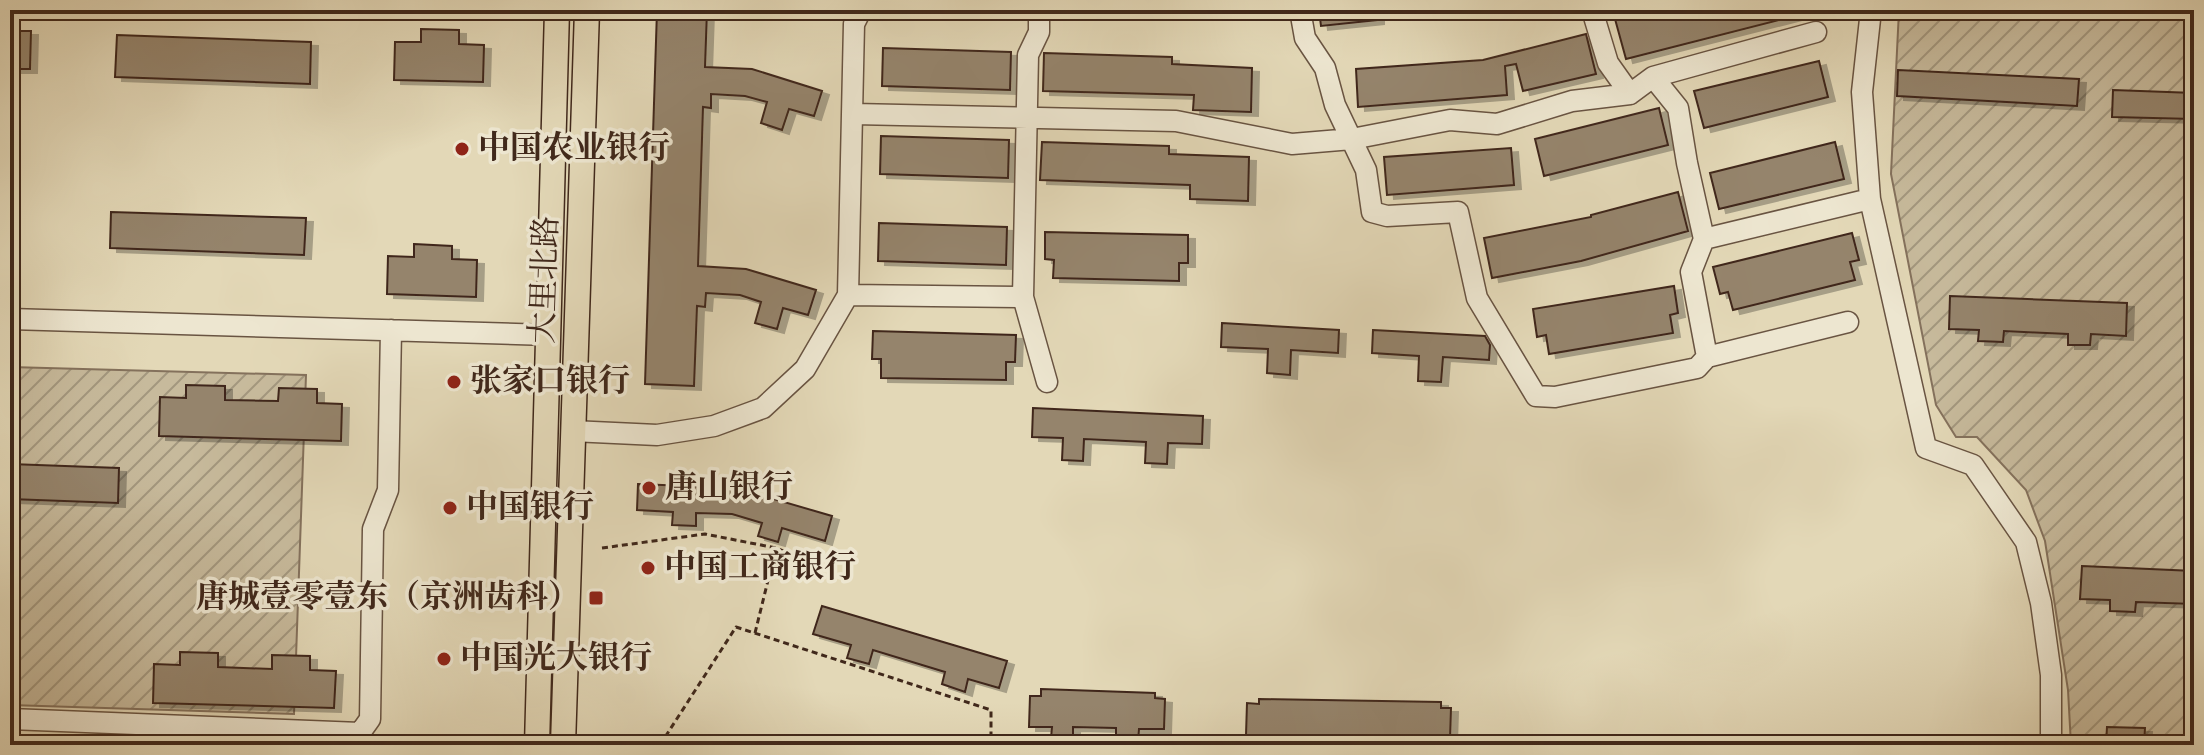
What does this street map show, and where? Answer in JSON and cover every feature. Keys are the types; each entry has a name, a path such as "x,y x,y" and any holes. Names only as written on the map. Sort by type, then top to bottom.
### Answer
{"main road":[{"name":"大里北路","path":"537,745 557,10"},
{"name":"大里北路","path":"563,745 587,10"}],"street":[{"path":"572,431 657,435 714,426 763,408 805,369 848,295 854,24 861,10"},
{"path":"1039,10 1039,32 1028,55 1023,297 1047,382"},
{"path":"1300,10 1305,38 1325,68 1335,105 1366,170 1372,212 1387,216 1458,212 1477,298 1536,396 1555,397 1697,368 1707,357 1848,322"},
{"path":"1592,10 1608,63 1630,94"},
{"path":"1871,10 1862,92 1870,199 1926,448 1973,465 2026,542 2041,603 2051,675 2051,745"},
{"path":"854,114 1176,121 1292,144 1352,139 1450,120 1497,124 1572,101 1630,94 1653,77 1816,32"},
{"path":"1653,77 1678,108 1704,239 1691,272 1707,357"},
{"path":"1704,239 1870,199"},
{"path":"848,295 1023,297"},
{"path":"10,319 548,335"},
{"path":"10,719 360,733 370,719 373,529 388,490 391,330"}],"path":[{"path":"602,548 705,534 776,548 816,564"},
{"path":"755,633 776,548"},
{"path":"660,745 736,627 991,710 991,745"},
{"path":"503,738 505,745"},
{"path":"592,745 594,739"}],"shaded area":[{"path":"1899,10 2194,10 2194,745 2071,745 2068,690 2045,541 2026,490 1977,437 1956,437 1936,405 1891,174"},
{"path":"10,367 306,375 294,714 10,705"}],"building":[{"path":"657,10 707,10 705,67 752,69 822,91 814,116 789,109 782,130 761,123 767,102 745,96 711,94 711,108 703,107 698,266 746,269 816,290 808,315 783,308 777,329 755,323 761,302 740,295 706,293 705,307 697,306 694,386 645,384"},
{"path":"1319,10 1377,10 1377,20 1321,26"},
{"path":"1651,10 1798,10 1799,15 1626,59 1615,19"},
{"path":"421,29 459,30 459,44 484,45 483,82 394,80 395,42 421,42"},
{"path":"10,31 31,31 30,69 10,69"},
{"path":"1586,34 1596,74 1523,91 1516,64 1505,66 1507,95 1358,107 1356,69 1483,60"},
{"path":"117,35 311,42 310,84 115,77"},
{"path":"883,48 1011,52 1010,90 882,86"},
{"path":"1044,53 1172,57 1172,64 1252,68 1251,112 1193,110 1194,95 1043,91"},
{"path":"1819,61 1828,97 1704,128 1694,91"},
{"path":"1898,70 2079,79 2077,106 1897,96"},
{"path":"2113,90 2194,93 2194,119 2112,117"},
{"path":"1659,108 1668,145 1544,176 1535,139"},
{"path":"881,136 1009,140 1008,178 880,174"},
{"path":"1042,142 1169,146 1169,154 1249,157 1248,201 1190,199 1190,185 1040,180"},
{"path":"1835,142 1844,179 1719,209 1710,173"},
{"path":"1511,148 1514,185 1387,195 1384,157"},
{"path":"1678,192 1688,231 1581,261 1492,278 1484,238 1591,217"},
{"path":"111,212 306,218 304,255 110,248"},
{"path":"879,223 1007,227 1006,265 878,261"},
{"path":"1045,232 1188,235 1188,263 1179,263 1179,281 1053,278 1054,260 1045,259"},
{"path":"1852,233 1859,260 1850,262 1855,280 1733,310 1728,292 1720,294 1713,267"},
{"path":"414,244 452,246 452,259 477,260 476,297 387,294 388,256 414,257"},
{"path":"1674,286 1678,313 1670,315 1673,333 1549,354 1546,335 1537,337 1533,309"},
{"path":"1950,296 2127,303 2126,336 2091,334 2090,345 2068,345 2068,334 2004,331 2003,342 1978,341 1979,330 1949,329"},
{"path":"1222,323 1339,330 1338,353 1291,350 1290,375 1267,373 1268,349 1221,347"},
{"path":"1373,330 1485,336 1490,345 1489,360 1443,357 1441,382 1418,381 1419,356 1372,353"},
{"path":"873,331 1016,335 1015,362 1006,362 1006,380 881,378 881,359 872,359"},
{"path":"186,385 225,386 225,400 278,401 279,388 317,389 317,403 342,404 341,441 159,436 160,397 186,398"},
{"path":"1033,408 1203,416 1202,444 1168,443 1167,464 1145,463 1146,442 1084,439 1083,461 1062,460 1063,438 1032,437"},
{"path":"10,464 119,468 118,503 10,499"},
{"path":"638,484 736,488 832,516 825,541 782,528 778,542 758,536 762,523 732,514 696,513 696,526 672,525 673,512 637,510"},
{"path":"2082,566 2194,571 2194,604 2136,602 2135,612 2110,611 2110,600 2080,599"},
{"path":"822,606 1007,661 999,688 968,679 965,692 942,684 945,672 873,650 869,664 847,658 851,645 813,634"},
{"path":"180,652 218,653 218,667 272,669 272,655 310,656 310,670 336,671 334,708 153,703 154,664 180,665"},
{"path":"1041,689 1155,693 1155,698 1165,699 1164,729 1139,729 1138,742 1116,741 1116,728 1073,727 1073,739 1051,738 1052,727 1029,727 1030,696 1041,696"},
{"path":"1259,699 1441,702 1441,708 1451,708 1450,739 1424,738 1424,745 1402,745 1402,738 1359,737 1359,745 1337,745 1337,737 1290,736 1290,745 1268,745 1268,735 1246,735 1247,703 1259,704"},
{"path":"2107,727 2145,728 2144,745 2106,745"}],"place":[{"name":"中国农业银行","path":"462,149"},
{"name":"张家口银行","path":"454,382"},
{"name":"唐山银行","path":"649,488"},
{"name":"中国银行","path":"450,508"},
{"name":"中国工商银行","path":"648,568"},
{"name":"唐城壹零壹东（京洲齿科）","path":"596,598"},
{"name":"中国光大银行","path":"444,659"}]}
